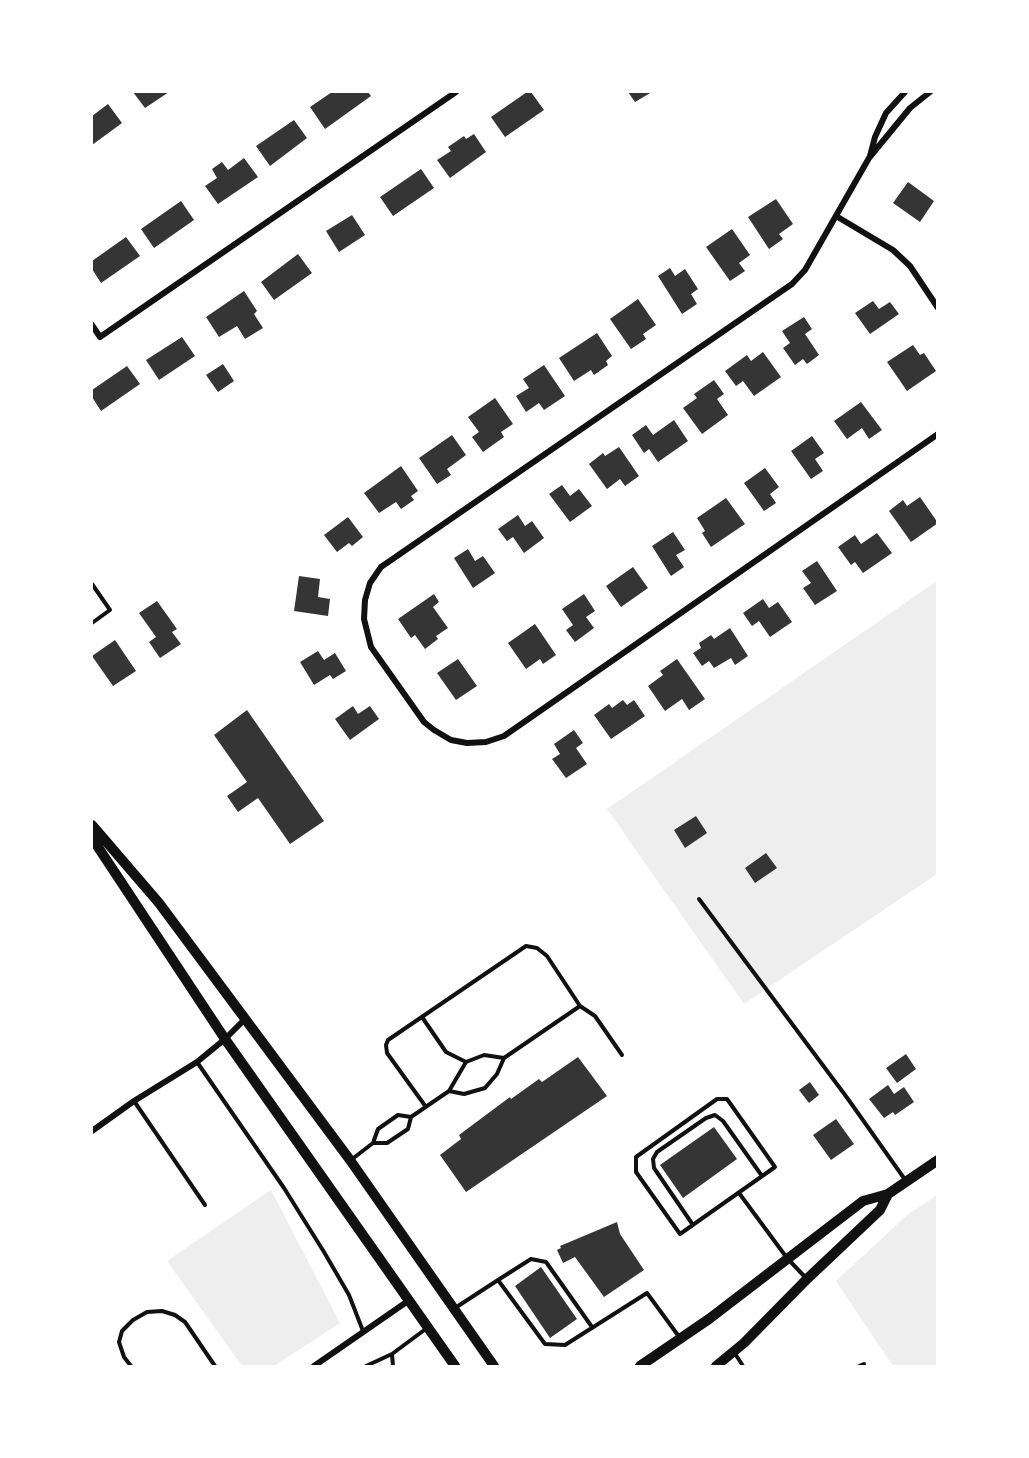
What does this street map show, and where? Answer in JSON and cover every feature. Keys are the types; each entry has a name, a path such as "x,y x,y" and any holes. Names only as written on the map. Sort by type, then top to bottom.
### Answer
{"main road":[{"path":"92,825 159,903 351,1160 491,1362 500,1366"},
{"path":"92,838 225,1039 455,1366"},
{"path":"633,1366 643,1364 680,1339 863,1201 888,1194 938,1160"},
{"path":"716,1366 734,1352 880,1210 888,1194"}],"street":[{"path":"92,325 100,337 456,92"},
{"path":"869,158 874,137 886,113 904,92"},
{"path":"930,92 910,108 869,158 805,270 792,284 381,567 370,583 365,600 364,619 371,647 424,722 434,730 451,740 467,743 486,742 504,736 938,435"},
{"path":"836,216 893,250 910,266 938,308"},
{"path":"92,1131 134,1101 197,1062 245,1019"},
{"path":"314,1366 408,1300"}],"lane":[{"path":"92,584 110,610 92,623"},
{"path":"699,899 848,1099 906,1182"},
{"path":"426,1107 387,1053 388,1040 526,946 537,948 547,956 580,1006 595,1016 622,1055"},
{"path":"449,1091 464,1094 485,1088 497,1074 504,1058 580,1006"},
{"path":"422,1017 446,1052 466,1062"},
{"path":"373,1143 387,1143 408,1129 411,1117 449,1091 466,1062 484,1055 504,1058"},
{"path":"197,1062 278,1178 324,1252 349,1295 364,1332"},
{"path":"717,1099 727,1099 775,1167 762,1176 680,1234 636,1172 636,1156 717,1099"},
{"path":"134,1101 205,1206"},
{"path":"351,1160 373,1143 378,1129 399,1115 411,1117"},
{"path":"693,1225 654,1168 652,1159 657,1152 706,1118 715,1115 723,1121 762,1176"},
{"path":"739,1193 787,1258 807,1279"},
{"path":"453,1310 531,1259 546,1262 592,1328"},
{"path":"498,1280 544,1344 565,1345 647,1293 680,1339"},
{"path":"131,1366 124,1357 119,1342 122,1331 133,1320 147,1312 162,1311 175,1315 185,1322 215,1366"},
{"path":"366,1366 392,1354 427,1327"},
{"path":"734,1352 743,1366"},
{"path":"392,1354 393,1366"}],"shaded area":[{"path":"937,581 937,874 744,1004 607,809"},
{"path":"271,1190 340,1323 274,1366 242,1366 167,1261"},
{"path":"937,1195 937,1366 893,1366 836,1281 906,1216"}],"building":[{"path":"133,92 169,92 145,108"},
{"path":"332,92 368,92 371,96 325,129 310,107"},
{"path":"527,92 531,92 544,110 505,137 491,117"},
{"path":"628,92 652,92 635,102"},
{"path":"108,104 122,123 92,145 92,116"},
{"path":"294,120 307,138 270,166 256,146"},
{"path":"474,134 486,152 450,178 437,160 451,151 448,147 464,136 466,139"},
{"path":"244,158 258,177 218,204 205,186 217,178 212,169 222,162 228,170"},
{"path":"421,169 434,188 393,216 380,197"},
{"path":"908,182 934,201 920,222 893,203"},
{"path":"776,199 793,224 779,234 783,239 769,249 748,217"},
{"path":"181,201 194,220 154,248 141,229"},
{"path":"352,215 365,235 339,252 326,231"},
{"path":"732,229 750,255 739,263 745,271 730,281 706,247"},
{"path":"126,237 140,256 101,283 92,269 92,261"},
{"path":"298,254 312,273 274,300 261,282"},
{"path":"670,268 675,276 685,269 698,289 691,294 697,304 682,314 658,276"},
{"path":"244,291 257,311 254,314 263,328 245,339 237,326 219,337 206,317"},
{"path":"638,299 656,325 643,334 646,339 631,349 610,319"},
{"path":"873,301 879,309 890,302 899,314 870,334 855,313"},
{"path":"804,317 812,329 805,334 819,355 807,364 803,359 795,365 783,348 790,343 782,331"},
{"path":"597,333 612,356 606,361 608,365 594,375 591,370 574,381 559,358"},
{"path":"182,337 195,356 159,380 146,360"},
{"path":"913,345 920,355 924,353 936,371 907,391 887,362"},
{"path":"763,352 781,377 754,396 743,381 736,386 725,371 747,355 751,361"},
{"path":"223,364 234,381 218,392 206,375"},
{"path":"544,365 565,396 544,410 539,403 526,412 516,396 529,388 523,379"},
{"path":"127,366 140,384 101,411 92,397 92,390"},
{"path":"714,380 724,394 717,399 728,415 702,434 683,408 697,398 694,394"},
{"path":"495,398 513,424 501,432 504,437 483,452 472,437 479,432 468,417"},
{"path":"861,402 882,430 869,439 862,428 847,439 834,421"},
{"path":"674,420 688,441 658,462 649,449 644,453 632,435 646,425 653,435"},
{"path":"452,435 466,455 447,469 451,475 437,484 419,458"},
{"path":"812,436 824,453 815,459 823,471 811,479 791,451"},
{"path":"619,447 639,476 625,486 620,479 607,489 589,464 603,453 605,456"},
{"path":"401,466 418,491 411,496 414,500 401,509 396,502 379,513 364,493"},
{"path":"765,468 779,487 770,494 776,503 764,511 744,483"},
{"path":"562,485 570,496 579,489 592,506 570,522 549,494"},
{"path":"920,497 938,523 911,542 889,511 903,500 907,506"},
{"path":"726,498 745,524 711,547 702,533 705,531 697,518"},
{"path":"518,515 525,526 532,521 544,538 524,553 513,537 507,541 498,529"},
{"path":"348,517 363,537 352,546 349,543 337,552 324,535"},
{"path":"673,532 685,550 676,555 684,567 671,576 652,546"},
{"path":"877,533 892,553 863,573 855,562 851,565 838,547 855,535 861,544"},
{"path":"468,549 475,561 483,556 495,573 473,588 454,558"},
{"path":"817,561 837,591 815,605 803,588 811,583 802,571"},
{"path":"633,567 648,588 621,607 606,586"},
{"path":"299,576 320,579 318,597 330,599 328,616 294,611"},
{"path":"434,594 439,602 433,607 448,628 436,636 438,639 425,649 415,635 411,638 398,619"},
{"path":"584,594 595,611 586,617 594,628 575,642 566,630 573,625 562,609"},
{"path":"763,599 769,608 778,602 792,622 770,637 759,621 752,626 743,613"},
{"path":"157,601 177,629 172,632 181,644 160,658 149,642 156,637 139,613"},
{"path":"535,624 556,655 543,664 540,659 526,669 508,643"},
{"path":"730,628 748,656 735,665 731,658 714,668 709,661 702,666 693,653 701,648 699,643 711,635 714,639"},
{"path":"115,640 136,671 113,686 92,656"},
{"path":"318,651 324,660 335,653 346,671 333,679 330,675 314,685 300,662"},
{"path":"458,659 477,686 456,700 437,673"},
{"path":"677,659 705,699 689,710 682,699 665,711 648,686 663,675 660,671"},
{"path":"623,700 627,705 634,700 645,716 611,739 594,715 609,704 612,708"},
{"path":"353,706 358,714 370,706 379,719 350,740 335,719"},
{"path":"247,710 324,821 290,844 258,798 238,812 227,796 247,782 214,735"},
{"path":"574,730 583,743 576,748 587,764 566,778 552,759 560,754 554,744"},
{"path":"696,816 707,833 685,848 674,830"},
{"path":"766,853 777,868 755,883 745,868"},
{"path":"906,1054 916,1069 897,1083 886,1068"},
{"path":"578,1057 607,1096 466,1192 440,1155 461,1139 459,1135 510,1097 511,1099 539,1079 542,1082"},
{"path":"810,1082 819,1095 809,1103 799,1090"},
{"path":"888,1085 894,1094 904,1087 914,1102 895,1115 893,1112 884,1118 869,1099"},
{"path":"836,1119 854,1144 831,1160 813,1135"},
{"path":"714,1127 737,1159 683,1198 660,1165"},
{"path":"617,1222 620,1234 644,1270 604,1297 575,1257 563,1263 557,1250 561,1248 560,1246"},
{"path":"541,1267 577,1319 550,1338 515,1286"}]}
